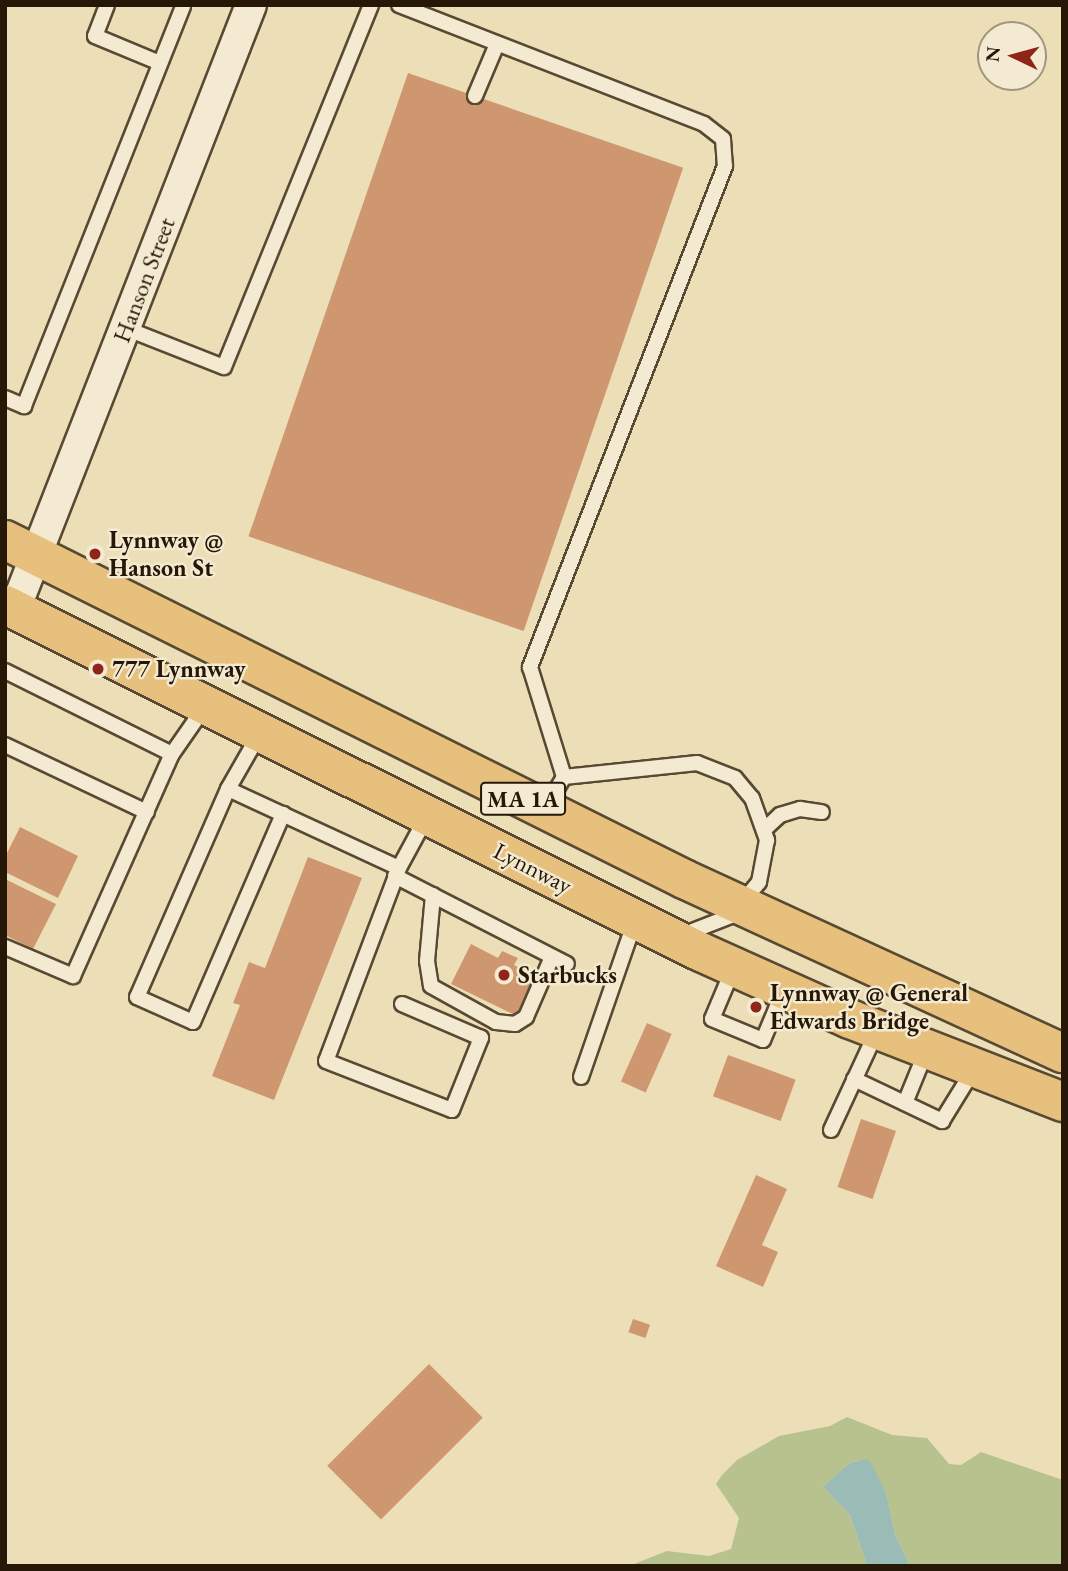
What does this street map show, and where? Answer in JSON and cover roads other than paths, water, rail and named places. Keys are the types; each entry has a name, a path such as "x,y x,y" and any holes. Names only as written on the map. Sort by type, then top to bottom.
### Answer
{"highway":[{"name":"MA 1A","path":"21,548 741,906 1063,1053"},
{"name":"Lynnway","path":"10,607 670,937 878,1030 1063,1102"}],"street":[{"name":"Hanson Street","path":"21,548 125,328 251,5"},
{"name":"Lynnway","path":"10,607 21,548"}],"lane":[{"path":"107,5 95,36 160,63"},
{"path":"125,328 224,367 371,5"},
{"path":"399,5 704,124 723,139 725,166 530,667 564,777 544,809"},
{"path":"5,398 24,406 183,6"},
{"path":"475,96 497,44"},
{"path":"5,671 173,754"},
{"path":"5,947 73,976 173,754 206,705"},
{"path":"260,732 228,789 137,997 193,1022 283,814"},
{"path":"5,745 147,811"},
{"path":"564,777 638,772 685,763 709,766 744,788 765,829 763,870 741,906 717,924 670,937"},
{"path":"228,789 397,872 433,895 567,964"},
{"path":"765,829 780,815 800,809 822,812"},
{"path":"402,1004 481,1038 452,1110 326,1061 397,872 427,816"},
{"path":"433,895 427,975 431,986 496,1022 515,1024 526,1017 552,957"},
{"path":"581,1077 636,920"},
{"path":"734,967 712,1019 764,1040 784,990"},
{"path":"831,1130 878,1030"},
{"path":"905,1103 927,1049"},
{"path":"854,1079 942,1121 975,1068"}],"water":[{"path":"864,1459 870,1461 886,1493 895,1534 910,1566 867,1566 850,1515 823,1487 848,1464"}],"place":[{"name":"Lynnway @ Hanson St","path":"95,554"},
{"name":"777 Lynnway","path":"98,669"},
{"name":"Starbucks","path":"504,975"},
{"name":"Lynnway @ General Edwards Bridge","path":"756,1007"}]}
